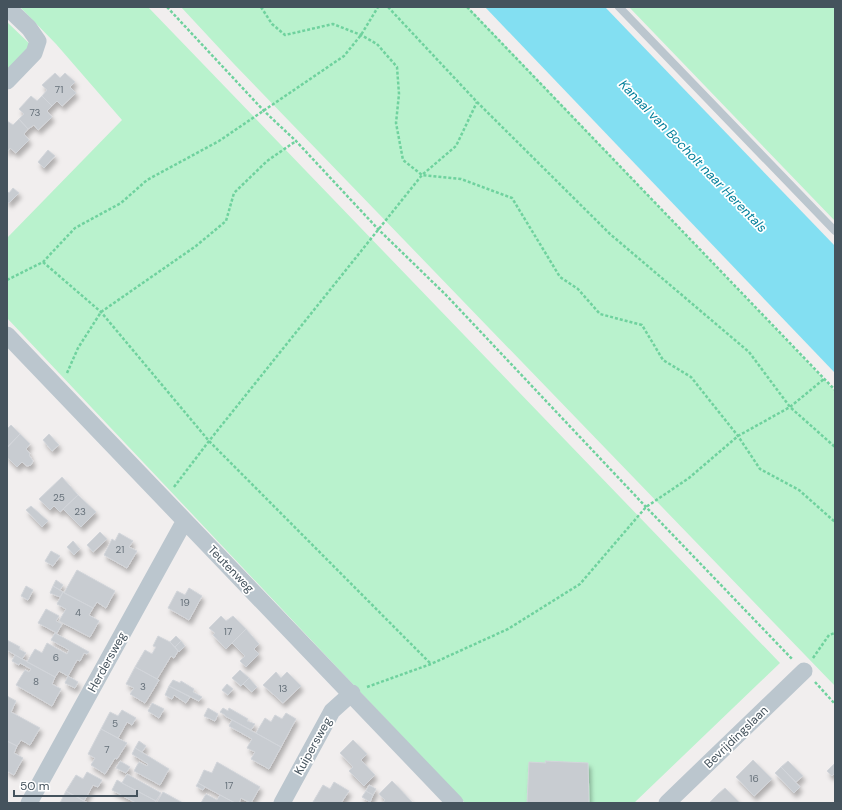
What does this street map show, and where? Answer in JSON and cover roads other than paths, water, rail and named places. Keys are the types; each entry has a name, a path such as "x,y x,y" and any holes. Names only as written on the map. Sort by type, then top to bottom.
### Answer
{"street":[{"path":"7,7 29,28 38,41 34,53 7,82"},
{"name":"Teutenweg","path":"7,334 184,522 352,693 455,803"},
{"name":"Herdersweg","path":"29,803 184,522"},
{"name":"Bevrijdingslaan","path":"667,803 804,671"},
{"name":"Kuipersweg","path":"282,803 332,712 352,693"}],"lane":[{"path":"619,7 835,231"}],"water":[{"name":"Kanaal van Bocholt naar Herentals","path":"485,7 605,7 835,246 835,373"}]}
